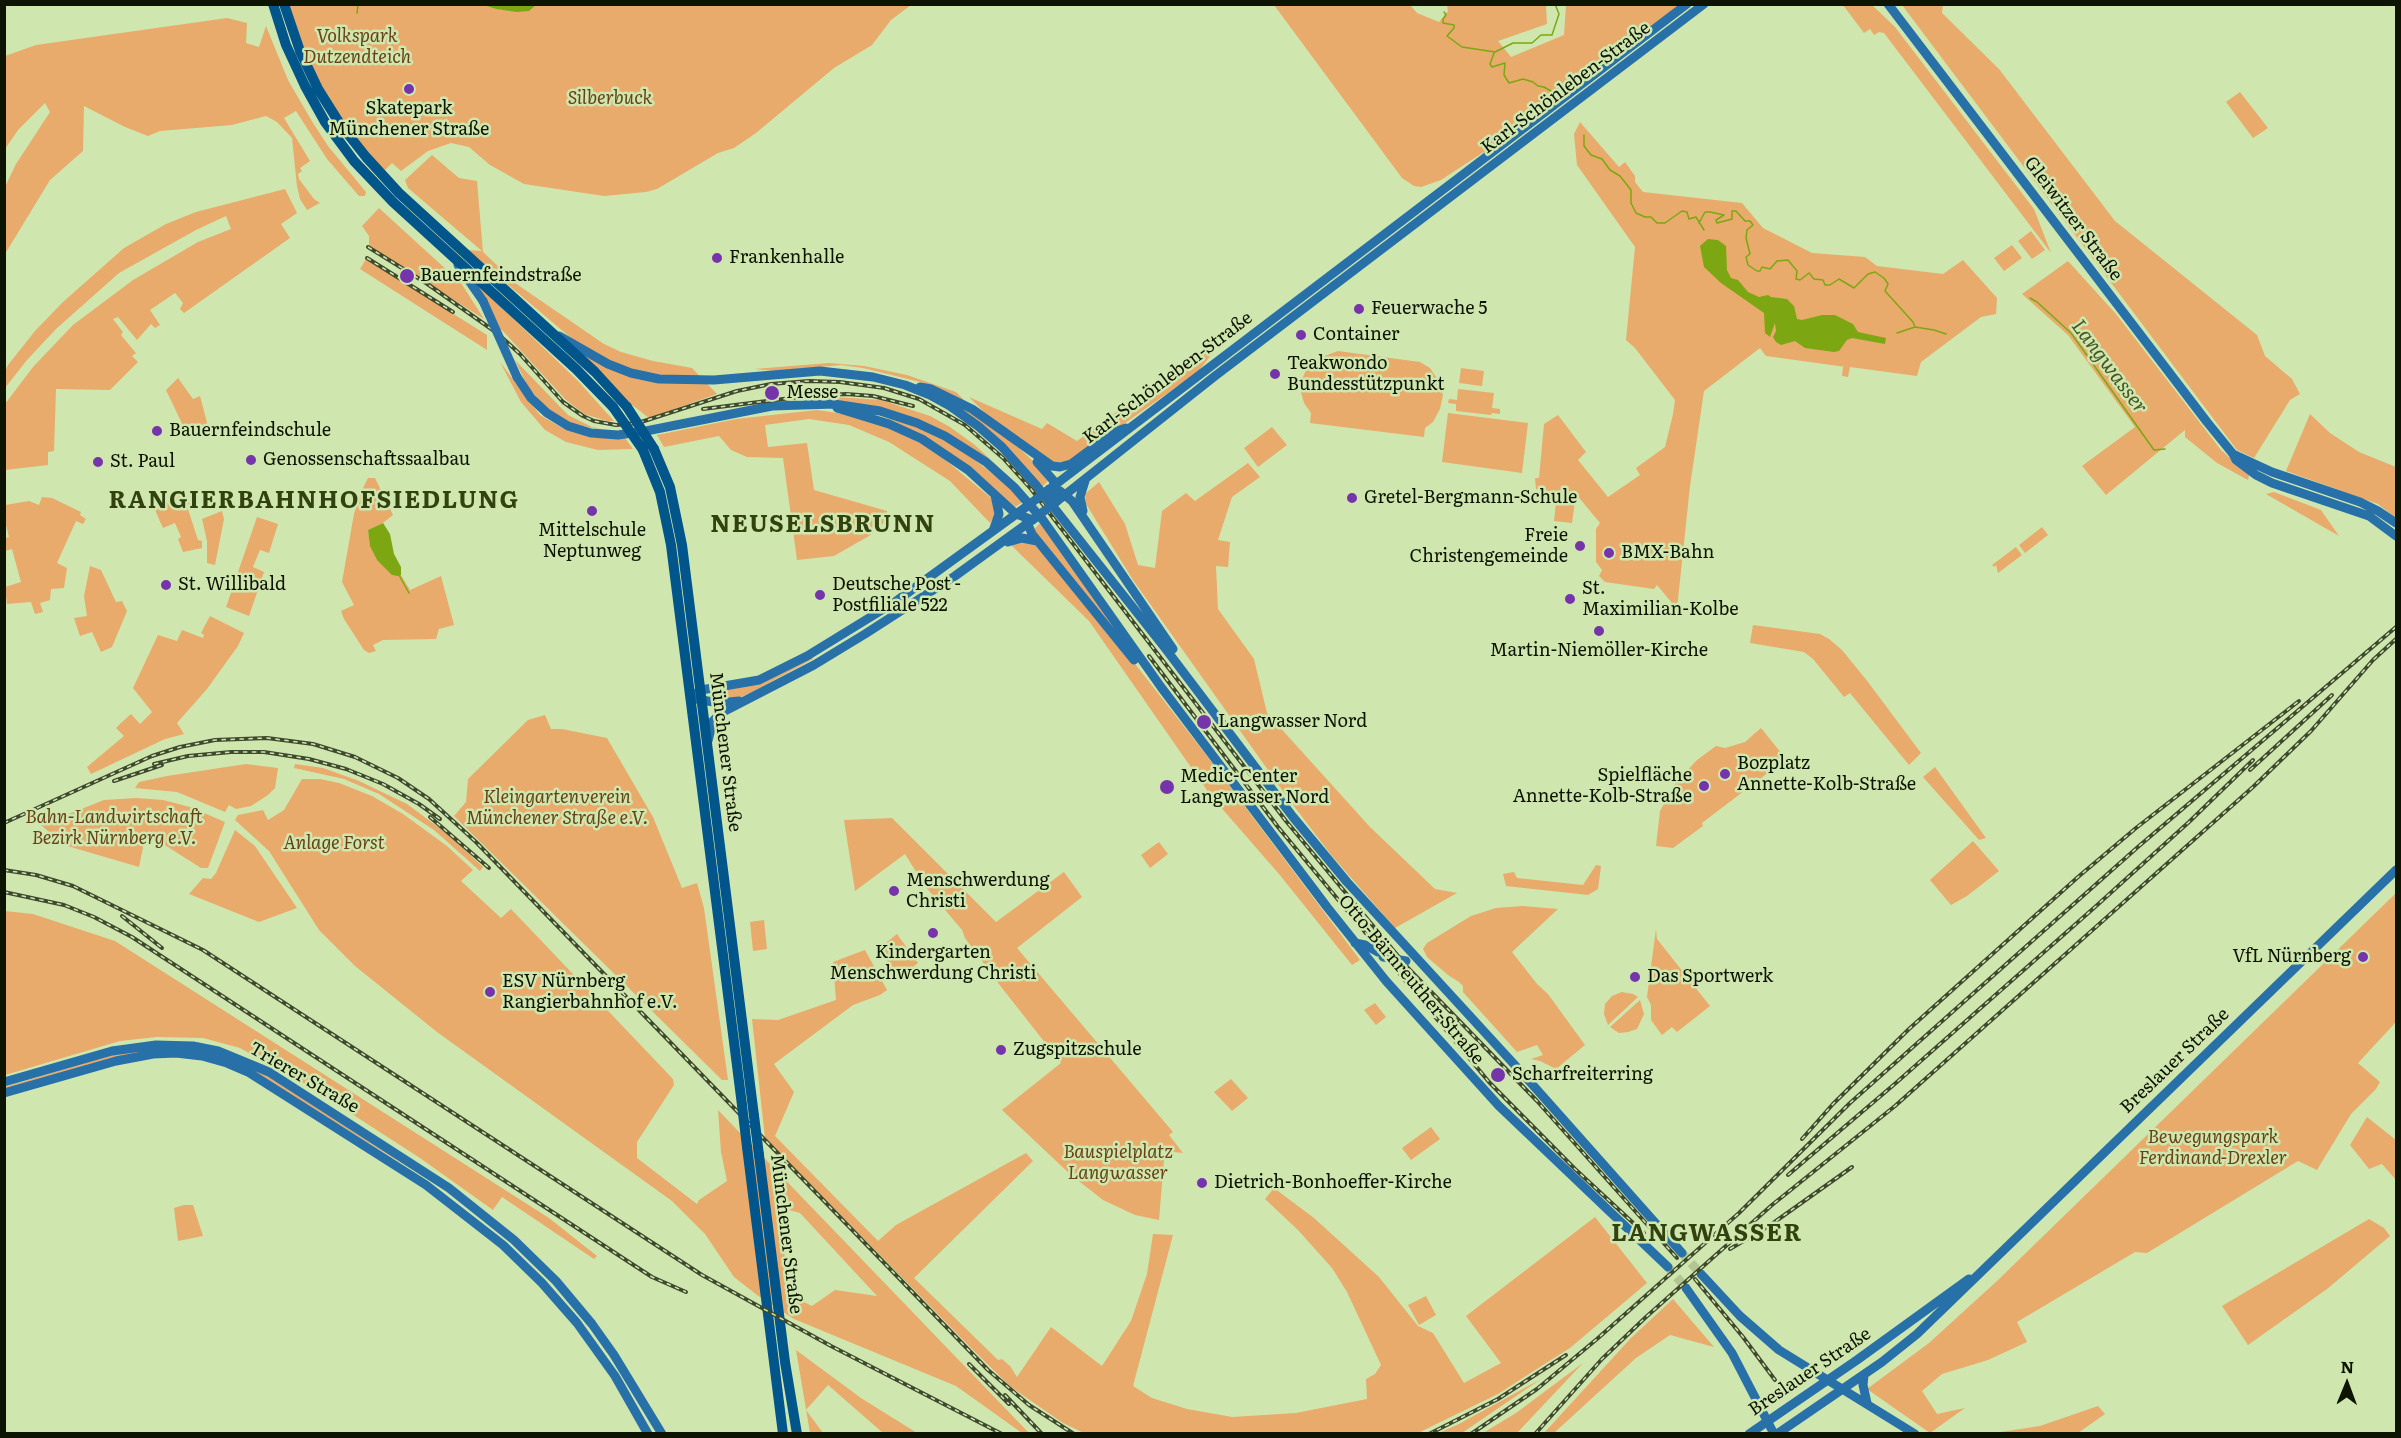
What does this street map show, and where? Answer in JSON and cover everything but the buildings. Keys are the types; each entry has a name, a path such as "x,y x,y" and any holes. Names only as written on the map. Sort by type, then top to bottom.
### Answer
{"main road":[{"name":"Münchener Straße","path":"273,4 286,45 305,86 346,152 600,377 627,407 654,449 670,488 679,523 742,1104 783,1434"},
{"name":"Münchener Straße","path":"284,4 314,81 334,115 387,188 447,252 613,406 643,450 657,483 668,528 707,744 785,1362 797,1434"},
{"name":"Karl-Schönleben-Straße","path":"707,744 715,719 814,665 865,634 995,548 1131,427 1688,4"},
{"name":"Karl-Schönleben-Straße","path":"1029,516 1035,500 1066,494 1228,366 1704,4"},
{"name":"Gleiwitzer Straße","path":"1888,4 2239,463 2260,477 2369,516 2397,536"},
{"path":"1535,121 1537,131"},
{"path":"346,152 354,152 358,148"},
{"name":"Otto-Bärnreuther-Straße","path":"447,252 483,301 517,377 535,402 556,420 575,429 603,435 646,431 772,406 823,403 873,410 917,423 961,445 993,468 1022,495 1046,524 1161,687 1355,943 1413,1013 1484,1090 1668,1267"},
{"name":"Otto-Bärnreuther-Straße","path":"549,330 608,364 632,373 659,379 714,380 830,372 864,375 931,389 998,426 1047,464 1063,467 1114,432 1131,427"},
{"name":"Otto-Bärnreuther-Straße","path":"905,385 956,410 1002,447 1072,530 1324,855 1682,1253"},
{"name":"Otto-Bärnreuther-Straße","path":"823,403 889,424 922,439 962,465 1016,514"},
{"name":"Otto-Bärnreuther-Straße","path":"1028,451 1050,476 1052,495"},
{"name":"Gleiwitzer Straße","path":"2233,454 2272,472 2360,502 2378,510 2397,523"},
{"name":"Otto-Bärnreuther-Straße","path":"1086,478 1080,502 1087,521"},
{"path":"993,532 999,514 994,493"},
{"name":"Otto-Bärnreuther-Straße","path":"1066,494 1087,521 1174,651 1180,668"},
{"name":"Karl-Schönleben-Straße","path":"698,696 750,682 782,670 895,602 1016,514 1029,516"},
{"name":"Otto-Bärnreuther-Straße","path":"1029,516 1037,541 1149,678 1161,687"},
{"path":"995,548 1019,538 1037,541"},
{"name":"Karl-Schönleben-Straße","path":"698,696 723,704 747,700"},
{"name":"Breslauer Straße","path":"1775,1434 1864,1375 1917,1334 2397,870"},
{"path":"1355,943 1365,945 1380,955 1404,958 1426,969"},
{"name":"Trierer Straße","path":"4,1082 98,1055 135,1047 171,1044 207,1048 236,1057 269,1072 435,1178 488,1217 533,1258 579,1308 614,1355 662,1434"},
{"name":"Trierer Straße","path":"4,1093 140,1056 176,1053 202,1056 227,1063 258,1077 426,1185 481,1226 527,1268 567,1311 609,1368 648,1434"},
{"path":"426,1185 434,1186 435,1178"},
{"path":"481,1226 488,1217"},
{"path":"1701,1274 1762,1336 1796,1362 1915,1434"},
{"name":"Breslauer Straße","path":"1749,1434 1977,1274"},
{"path":"1686,1288 1732,1353 1775,1434"},
{"path":"1857,1360 1857,1370 1864,1375 1863,1385 1867,1403"},
{"path":"636,1411 644,1417 648,1412"}],"green space":[{"name":"Silberbuck","path":"484,4 496,9 528,11 536,4 911,5 891,20 872,45 834,68 756,133 734,148 718,153 657,189 604,196 524,184 490,165 469,147 451,143 428,151 401,171 392,163 383,172 357,143 314,74 287,5"},
{"path":"1274,5 1410,5 1417,13 1439,22 1448,11 1447,5 1546,5 1547,24 1498,41 1511,57 1564,35 1566,5 1682,5 1496,144 1441,180 1421,187 1414,186 1402,178"},
{"path":"1843,5 1872,5 1895,27 2034,209 2051,253 1884,33 1879,32 1874,35 1870,29 1864,33"},
{"path":"1902,5 1943,5 1942,13 1999,69 2115,221 2257,335 2265,356 2292,379 2300,394 2290,400 2254,458 2237,450"},
{"path":"227,18 247,23 246,43 259,47 266,26 288,80 313,123 328,146 366,192 365,196 359,196 327,159 296,111 284,118 310,161 300,168 302,171 298,174 299,179 314,199 320,203 307,210 300,199 297,186 292,138 277,122 266,116 232,125 160,131 148,136 84,106 83,151 50,180 5,254 5,187 16,164 50,112 45,103 18,130 5,149 5,56 36,45"},
{"path":"2240,92 2268,128 2253,138 2226,102"},
{"path":"1580,122 1619,167 1625,162 1643,192 1742,203 1763,228 1812,253 1865,257 1877,266 1943,274 1963,260 1997,298 1996,314 1981,317 1921,362 1917,376 1850,367 1848,377 1842,376 1843,367 1846,367 1766,356 1760,348 1704,391 1690,486 1677,609 1657,585 1654,589 1605,582 1599,576 1602,570 1596,562 1596,529 1600,523 1576,494 1572,523 1554,521 1557,493 1536,489 1535,478 1539,478 1544,424 1558,415 1586,452 1578,460 1608,497 1640,475 1636,468 1665,447 1675,400 1635,348 1626,340 1635,247 1577,165 1574,134"},
{"path":"432,155 459,178 477,181 483,252 518,285 604,344 621,352 653,361 692,368 717,394 649,418 627,401 581,354 577,343 467,250 482,251 408,188 405,180"},
{"path":"285,189 297,213 281,224 290,238 184,313 180,309 183,303 175,293 150,310 160,325 155,328 151,324 137,340 118,317 113,319 123,332 121,335 136,353 132,356 138,362 110,390 56,389 54,451 48,452 48,465 5,470 5,404 33,367 73,325 133,280 198,242 231,229 226,216 119,273 56,329 5,388 5,371 8,365 35,331 63,302 124,248 166,224 196,212"},
{"path":"379,208 461,283 484,319 369,246 369,236 362,226"},
{"path":"2031,231 2045,250 2032,259 2018,241"},
{"path":"2012,245 2022,258 2004,271 1994,258"},
{"path":"366,259 487,335 487,350 360,269"},
{"path":"2068,261 2116,314 2221,450 2249,475 2248,480 2217,463 2185,437 2185,430 2106,495 2082,466 2135,427 2068,335 2022,294"},
{"path":"476,283 578,381 614,421 584,414 565,399 502,330 499,330"},
{"path":"1212,345 1215,350 1198,372 1068,463 1052,465 987,415 969,397 1042,429 1047,423 1077,441 1134,399 1140,398 1161,384"},
{"path":"1338,351 1420,362 1430,368 1438,380 1443,395 1440,409 1433,422 1425,428 1424,437 1310,423 1311,413 1304,403 1301,392 1302,379 1314,360"},
{"path":"515,360 568,415 592,427 605,430 571,424 547,409 528,387"},
{"path":"500,362 540,415 564,429 594,438 625,438 633,449 598,450 566,442 545,430 521,402"},
{"path":"829,363 864,366 907,375 956,392 968,404 924,383 863,368 841,365 776,371 754,369"},
{"path":"1461,368 1484,371 1482,386 1459,383"},
{"path":"178,378 193,399 200,396 209,430 189,438 166,390"},
{"path":"1458,389 1494,393 1492,408 1500,409 1500,414 1456,411 1456,404 1448,403 1449,399 1457,400"},
{"path":"938,395 962,407 1006,436 1033,461 1049,480 1042,487"},
{"path":"836,397 881,400 930,416 975,445 1011,479 938,429 830,400 804,400"},
{"path":"817,410 875,421 931,448 991,498 996,506 995,515 990,523 950,481 889,442 849,425 809,419 765,425 768,447 807,443 814,490 887,511 887,520 869,536 834,556 797,560 783,458 747,457 731,450 719,436 664,447 657,435 736,419"},
{"path":"854,410 909,424 936,435 967,454 1006,484 1023,502 1015,507 958,459"},
{"path":"1448,413 1528,423 1522,473 1442,462"},
{"path":"2310,414 2330,433 2359,452 2396,467 2396,518 2378,504 2286,471"},
{"path":"1272,427 1287,445 1258,467 1244,448"},
{"path":"1248,463 1260,477 1232,497 1218,540 1230,542 1228,567 1216,566 1218,609 1254,659 1267,713 1370,827 1435,889 1457,893 1395,928 1332,856 1290,801 1133,580 1086,504 1085,494 1099,482 1125,524 1138,565 1155,568 1162,511 1186,493 1195,501"},
{"path":"368,478 375,478 393,515 368,530 370,545 377,560 398,576 401,575 410,590 441,576 454,625 439,629 436,639 383,640 373,645 376,651 369,653 364,650 341,611 354,605 342,582 354,514"},
{"path":"2274,492 2321,510 2339,536 2266,494"},
{"path":"183,494 186,495 190,504 187,506 198,540 202,541 202,548 183,552 178,539 181,537 175,523 163,528 155,510"},
{"path":"42,497 52,498 81,512 80,515 86,519 83,524 76,521 57,563 67,568 64,588 51,589 50,600 40,603 43,612 35,614 31,602 7,604 5,587 21,582 12,549 5,551 5,538 9,537 5,521 5,505 29,501 39,505"},
{"path":"222,511 224,519 215,565 207,563 207,541 202,519"},
{"path":"257,517 278,524 269,553 260,550 253,567 264,572 249,616 226,607"},
{"path":"1041,522 1134,656 1132,660 1360,960 1352,965 1279,874 1211,796 1089,621 1011,545 1023,541"},
{"path":"2042,527 2048,535 2025,553 2019,545"},
{"path":"2016,547 2022,555 1998,573 1996,565 1994,567 1992,565"},
{"path":"90,566 101,570 116,602 122,601 127,611 112,647 101,652 92,632 80,636 74,618 87,616 84,596"},
{"path":"210,616 244,633 238,646 207,689 177,723 184,734 165,739 91,774 87,767 124,736 116,728 131,714 140,724 152,712 133,688 158,635 177,641 182,630 203,638 204,635 201,633"},
{"path":"1753,625 1820,634 1829,639 1842,650 1868,682 1921,753 1909,765 1850,693 1844,697 1813,659 1804,652 1750,643"},
{"path":"812,656 813,659 750,693 736,699 715,701 714,692"},
{"name":"Kleingartenverein Münchener Straße e.V.","path":"545,715 551,729 607,738 653,817 682,888 697,883 704,908 728,1080 722,1080 454,816 466,802 468,779 528,720"},
{"path":"1761,728 1786,759 1673,848 1656,846 1660,811 1677,781 1697,760 1716,746 1725,748 1745,742"},
{"name":"Bahn-Landwirtschaft Bezirk Nürnberg e.V.","path":"246,764 278,768 275,788 251,806 236,809 229,805 225,812 177,792 135,788 139,782"},
{"path":"295,764 323,768 359,781 407,804 450,836 483,867 480,871 434,830 379,794 344,779 294,768"},
{"path":"1935,767 1986,838 1979,840 1923,777"},
{"name":"Anlage Forst","path":"302,779 320,779 339,783 372,796 403,814 447,846 473,870 461,881 501,918 511,909 673,1079 674,1085 637,1142 637,1158 697,1204 699,1200 727,1181 721,1152 718,1110 1029,1433 1022,1433 956,1386 794,1319 757,1295 734,1277 705,1234 672,1201 437,1032 355,966 319,930 269,851 235,820 238,815 263,810 268,820 284,810","holes":["778,1207 800,1213 877,1296 835,1290 812,1306 790,1295"]},
{"name":"Bahn-Landwirtschaft Bezirk Nürnberg e.V.","path":"136,798 163,800 190,807 225,822 208,868 201,868 146,833 139,867 64,845 41,825 104,800"},
{"name":"Bauspielplatz Langwasser","path":"892,818 996,922 1064,872 1082,897 1017,948 1173,1132 1169,1135 1183,1153 1174,1152 1164,1160 1159,1220 1135,1215 1103,1200 1071,1175 1002,1110 1061,1063 1002,988 965,938 962,930 925,886 905,854 855,891 844,820"},
{"name":"Bahn-Landwirtschaft Bezirk Nürnberg e.V.","path":"235,830 255,846 297,908 259,922 189,894 203,878 211,879 216,873"},
{"path":"1973,841 1999,871 1967,896 1951,905 1930,880"},
{"path":"1159,842 1168,854 1150,868 1141,855"},
{"path":"1596,865 1601,866 1598,889 1588,895 1506,886 1503,874 1514,872 1517,878 1583,885"},
{"name":"Bewegungspark Ferdinand-Drexler","path":"2396,893 2396,1022 2358,1063 2380,1082 2351,1114 2317,1170 2298,1161 2147,1253 2135,1252 2017,1322 2027,1342 1988,1360 1942,1374 1922,1391 1937,1414 1965,1408 1930,1433 1867,1389 1929,1343 1997,1281"},
{"path":"1523,906 1558,909 1512,952 1537,984 1548,994 1585,1045 1556,1069 1531,1059 1543,1055 1537,1045 1517,1052 1463,992 1463,986 1427,957 1423,949 1427,943 1471,916 1496,908"},
{"path":"5,911 33,914 115,941 549,1218 597,1256 594,1259 502,1197 493,1210 420,1158 307,1085 240,1048 203,1038 157,1037 120,1041 5,1075"},
{"path":"764,920 767,949 753,951 750,922"},
{"path":"1656,929 1657,939 1710,1006 1677,1032 1672,1027 1662,1035 1651,1020 1651,1005 1647,997"},
{"path":"897,934 918,963 900,977 878,949"},
{"path":"865,950 887,990 853,1005 774,1064 794,1092 775,1136 878,1241 896,1225 1026,1153 1033,1161 914,1278 998,1360 1002,1359 1010,1366 1017,1377 1051,1327 1102,1366 1131,1321 1147,1274 1153,1234 1173,1235 1133,1386 1152,1398 1187,1409 1232,1417 1296,1413 1367,1399 1366,1379 1375,1374 1381,1365 1347,1292 1332,1268 1298,1230 1265,1199 1274,1188 1314,1218 1379,1277 1418,1326 1433,1333 1464,1383 1501,1363 1466,1316 1595,1217 1647,1283 1570,1348 1498,1394 1418,1433 1084,1433 1063,1423 1011,1387 765,1138 752,1019 778,1020 836,1000 833,962"},
{"path":"1622,992 1638,997 1608,1025 1604,1014 1605,1004 1612,996"},
{"path":"1640,1000 1644,1014 1637,1029 1619,1033 1610,1027"},
{"path":"1375,1003 1386,1017 1376,1025 1364,1010"},
{"path":"187,1049 227,1057 258,1070 432,1182 267,1080 177,1051 5,1091 5,1087 115,1054"},
{"path":"1231,1079 1248,1098 1232,1111 1214,1092"},
{"path":"2367,1117 2396,1140 2396,1180 2382,1164 2369,1169 2350,1145"},
{"path":"1431,1127 1440,1139 1411,1160 1402,1148"},
{"path":"193,1205 203,1236 178,1241 174,1208"},
{"path":"2369,1219 2384,1228 2390,1236 2327,1289 2248,1345 2222,1306"},
{"path":"1426,1296 1436,1315 1419,1325 1408,1305"},
{"path":"1673,1299 1714,1347 1670,1335 1636,1358 1554,1433 1544,1433 1631,1338"},
{"path":"796,1350 861,1398 917,1433 883,1433 828,1385 806,1410"},
{"path":"1583,1363 1517,1433 1483,1433 1516,1413"},
{"path":"1541,1379 1462,1433 1439,1433 1459,1424"},
{"path":"2098,1406 2105,1414 2078,1433 1994,1433 2040,1426"},
{"path":"806,1410 823,1433 810,1433"}],"shaded area":[{"path":"484,5 536,5 529,11 517,12"},
{"path":"1708,239 1718,240 1726,246 1727,270 1731,278 1738,280 1748,292 1759,297 1768,295 1787,299 1794,306 1797,319 1835,315 1853,324 1858,332 1886,338 1885,344 1852,338 1847,340 1839,351 1834,352 1805,348 1795,341 1781,345 1773,337 1776,331 1775,323 1770,337 1765,333 1764,313 1721,283 1704,267 1700,246"},
{"path":"383,523 390,534 394,554 401,567 401,575 398,576 392,575 377,560 370,546 368,530"}],"waterway":[{"path":"357,13 358,4"},
{"name":"Langwasser","path":"1444,12 1446,15 1443,23 1454,25 1447,36 1462,47 1495,52 1513,43 1532,43 1541,35 1552,35 1559,14 1555,4"},
{"name":"Langwasser","path":"1494,53 1490,64 1492,67 1505,63 1504,75 1509,83 1523,79 1556,94"},
{"name":"Langwasser","path":"1584,135 1584,146 1591,155 1602,159 1631,190 1631,203 1636,213 1651,217 1657,223 1665,223 1682,211 1687,212 1689,219 1696,217 1704,230"},
{"name":"Langwasser","path":"1699,223 1705,212 1724,215 1716,220 1717,223 1732,219 1732,211 1736,211 1745,221 1750,221 1753,225 1747,230 1746,238 1750,254 1746,257 1748,265 1757,271 1760,271 1762,267 1770,269 1777,261 1788,260 1797,271 1796,279 1800,280 1809,273 1814,279 1823,280 1825,285 1830,285 1839,279 1854,288 1868,274 1875,272 1884,278 1888,284 1885,291 1915,327"},
{"name":"Langwasser","path":"2030,298 2071,333 2154,450 2165,449"},
{"name":"Langwasser","path":"1897,333 1915,327 1946,334"},
{"path":"399,575 409,593"}],"tunnel":[{"path":"1682,1253 1701,1274"},
{"path":"1668,1267 1686,1288"}],"railway":[{"path":"368,247 426,283 497,333 520,354 563,402 594,421 616,425 638,423 737,391 771,384 809,381 840,382 884,388 919,399 965,425 1003,458 1031,489 1286,821 1408,968 1537,1101 1677,1258"},
{"path":"367,258 453,312"},
{"path":"703,409 807,396 846,394 873,396 913,406"},
{"path":"1471,1434 1537,1389 1597,1339 1739,1213 1850,1103 2139,846 2396,627"},
{"path":"1535,1434 1602,1359 1646,1317 1772,1205 1895,1106 2253,787 2311,731 2373,660 2396,639"},
{"path":"1149,656 1278,827 1489,1082 1575,1169 1644,1233"},
{"path":"2250,770 2332,695"},
{"path":"1802,1139 1833,1104 1909,1029 2078,877 2136,828 2299,701"},
{"path":"4,823 152,756 180,747 215,740 267,738 313,744 355,757 398,778 429,799 476,842 988,1370 1029,1405 1074,1434"},
{"path":"154,764 188,756 231,752 264,752 309,759 346,769 383,784 440,819"},
{"path":"1788,1175 2095,907 2253,760"},
{"path":"114,781 162,765"},
{"path":"430,817 489,868"},
{"path":"4,870 36,875 73,886 203,950 702,1275 831,1346 1002,1434"},
{"path":"4,892 64,905 94,917 132,937 652,1277 686,1292"},
{"path":"122,916 162,948"},
{"path":"1730,1249 1769,1226 1852,1167"},
{"path":"1695,1279 1775,1380"},
{"path":"1429,1434 1498,1399 1566,1355"},
{"path":"969,1364 1009,1404"},
{"path":"1005,1395 1042,1434"}],"place":[{"name":"Skatepark Münchener Straße","path":"409,89"},
{"name":"Frankenhalle","path":"717,258"},
{"name":"Bauernfeindstraße","path":"407,276"},
{"name":"Feuerwache 5","path":"1359,309"},
{"name":"Container","path":"1301,335"},
{"name":"Teakwondo Bundesstützpunkt","path":"1275,374"},
{"name":"Messe","path":"772,393"},
{"name":"Bauernfeindschule","path":"157,431"},
{"name":"Genossenschaftssaalbau","path":"251,460"},
{"name":"St. Paul","path":"98,462"},
{"name":"Gretel-Bergmann-Schule","path":"1352,498"},
{"name":"Mittelschule Neptunweg","path":"592,511"},
{"name":"Freie Christengemeinde","path":"1580,546"},
{"name":"BMX-Bahn","path":"1609,553"},
{"name":"St. Willibald","path":"166,585"},
{"name":"Deutsche Post - Postfiliale 522","path":"820,595"},
{"name":"St. Maximilian-Kolbe","path":"1570,599"},
{"name":"Martin-Niemöller-Kirche","path":"1599,631"},
{"name":"Langwasser Nord","path":"1204,722"},
{"name":"Bozplatz Annette-Kolb-Straße","path":"1725,774"},
{"name":"Spielfläche Annette-Kolb-Straße","path":"1704,786"},
{"name":"Medic-Center Langwasser Nord","path":"1167,787"},
{"name":"Menschwerdung Christi","path":"894,891"},
{"name":"Kindergarten Menschwerdung Christi","path":"933,933"},
{"name":"VfL Nürnberg","path":"2363,957"},
{"name":"Das Sportwerk","path":"1635,977"},
{"name":"ESV Nürnberg Rangierbahnhof e.V.","path":"490,992"},
{"name":"Zugspitzschule","path":"1001,1050"},
{"name":"Scharfreiterring","path":"1498,1075"},
{"name":"Dietrich-Bonhoeffer-Kirche","path":"1202,1183"}],"district":[{"name":"RANGIERBAHNHOFSIEDLUNG","path":"314,501"},
{"name":"NEUSELSBRUNN","path":"823,525"},
{"name":"LANGWASSER","path":"1707,1234"}],"park label":[{"name":"Volkspark Dutzendteich","path":"357,47"}]}
